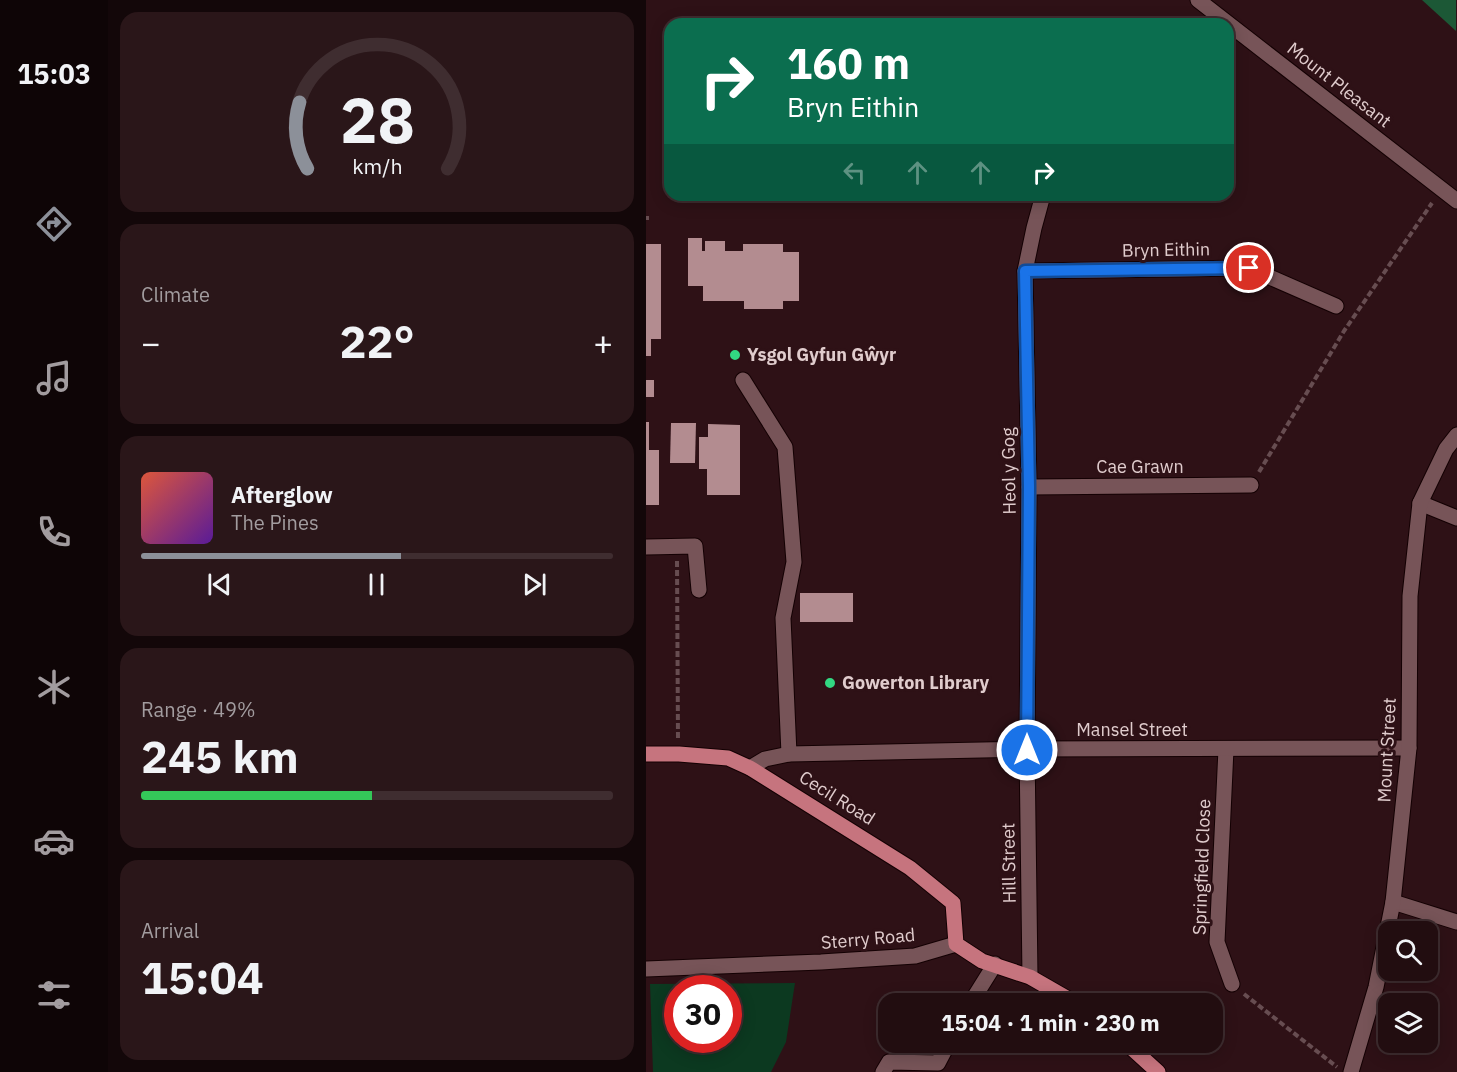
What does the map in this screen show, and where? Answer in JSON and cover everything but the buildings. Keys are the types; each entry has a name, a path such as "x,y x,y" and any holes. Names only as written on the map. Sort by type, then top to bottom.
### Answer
{"main road":[{"name":"Cecil Road","path":"646,754 728,758 750,768 910,868 952,903 956,944"},
{"path":"956,944 982,961 1030,977 1058,993"},
{"path":"1137,1053 1158,1072"}],"street":[{"name":"Mount Pleasant","path":"1198,0 1221,18"},
{"name":"Mount Pleasant","path":"1234,28 1456,201"},
{"name":"Heol y Gog","path":"1027,750 1029,487 1025,271 1041,201"},
{"name":"Bryn Eithin","path":"1025,271 1249,268 1336,306"},
{"path":"743,380 785,447 794,562 782,618 789,754"},
{"name":"Mount Street","path":"1351,1072 1376,987 1393,902 1409,748 1410,596 1420,503 1446,450 1456,435"},
{"name":"Cae Grawn","path":"1029,487 1251,486"},
{"path":"1420,503 1456,518"},
{"path":"646,547 695,546 699,590"},
{"name":"Mansel Street","path":"750,768 765,759 789,754 1409,748"},
{"name":"Springfield Close","path":"1226,749 1217,942 1232,984"},
{"name":"Hill Street","path":"1027,750 1030,977"},
{"path":"1393,902 1456,922"},
{"name":"Sterry Road","path":"646,969 916,956 956,944"},
{"path":"977,993 995,964"},
{"path":"883,1072 889,1062 938,1063 943,1053"}],"path":[{"path":"1251,486 1345,331 1442,189"},
{"path":"677,545 679,754"},
{"path":"1232,984 1343,1072"}],"green space":[{"path":"1422,0 1456,0 1456,31"},
{"path":"742,983 795,983 786,1042 771,1072 653,1072 650,984 664,984 664,1053 742,1053"}],"place":[{"name":"Ysgol Gyfun Gŵyr","path":"735,355"},
{"name":"Gowerton Library","path":"830,683"}],"route":[{"path":"1027,750 1029,487 1025,271 1249,268"}]}
